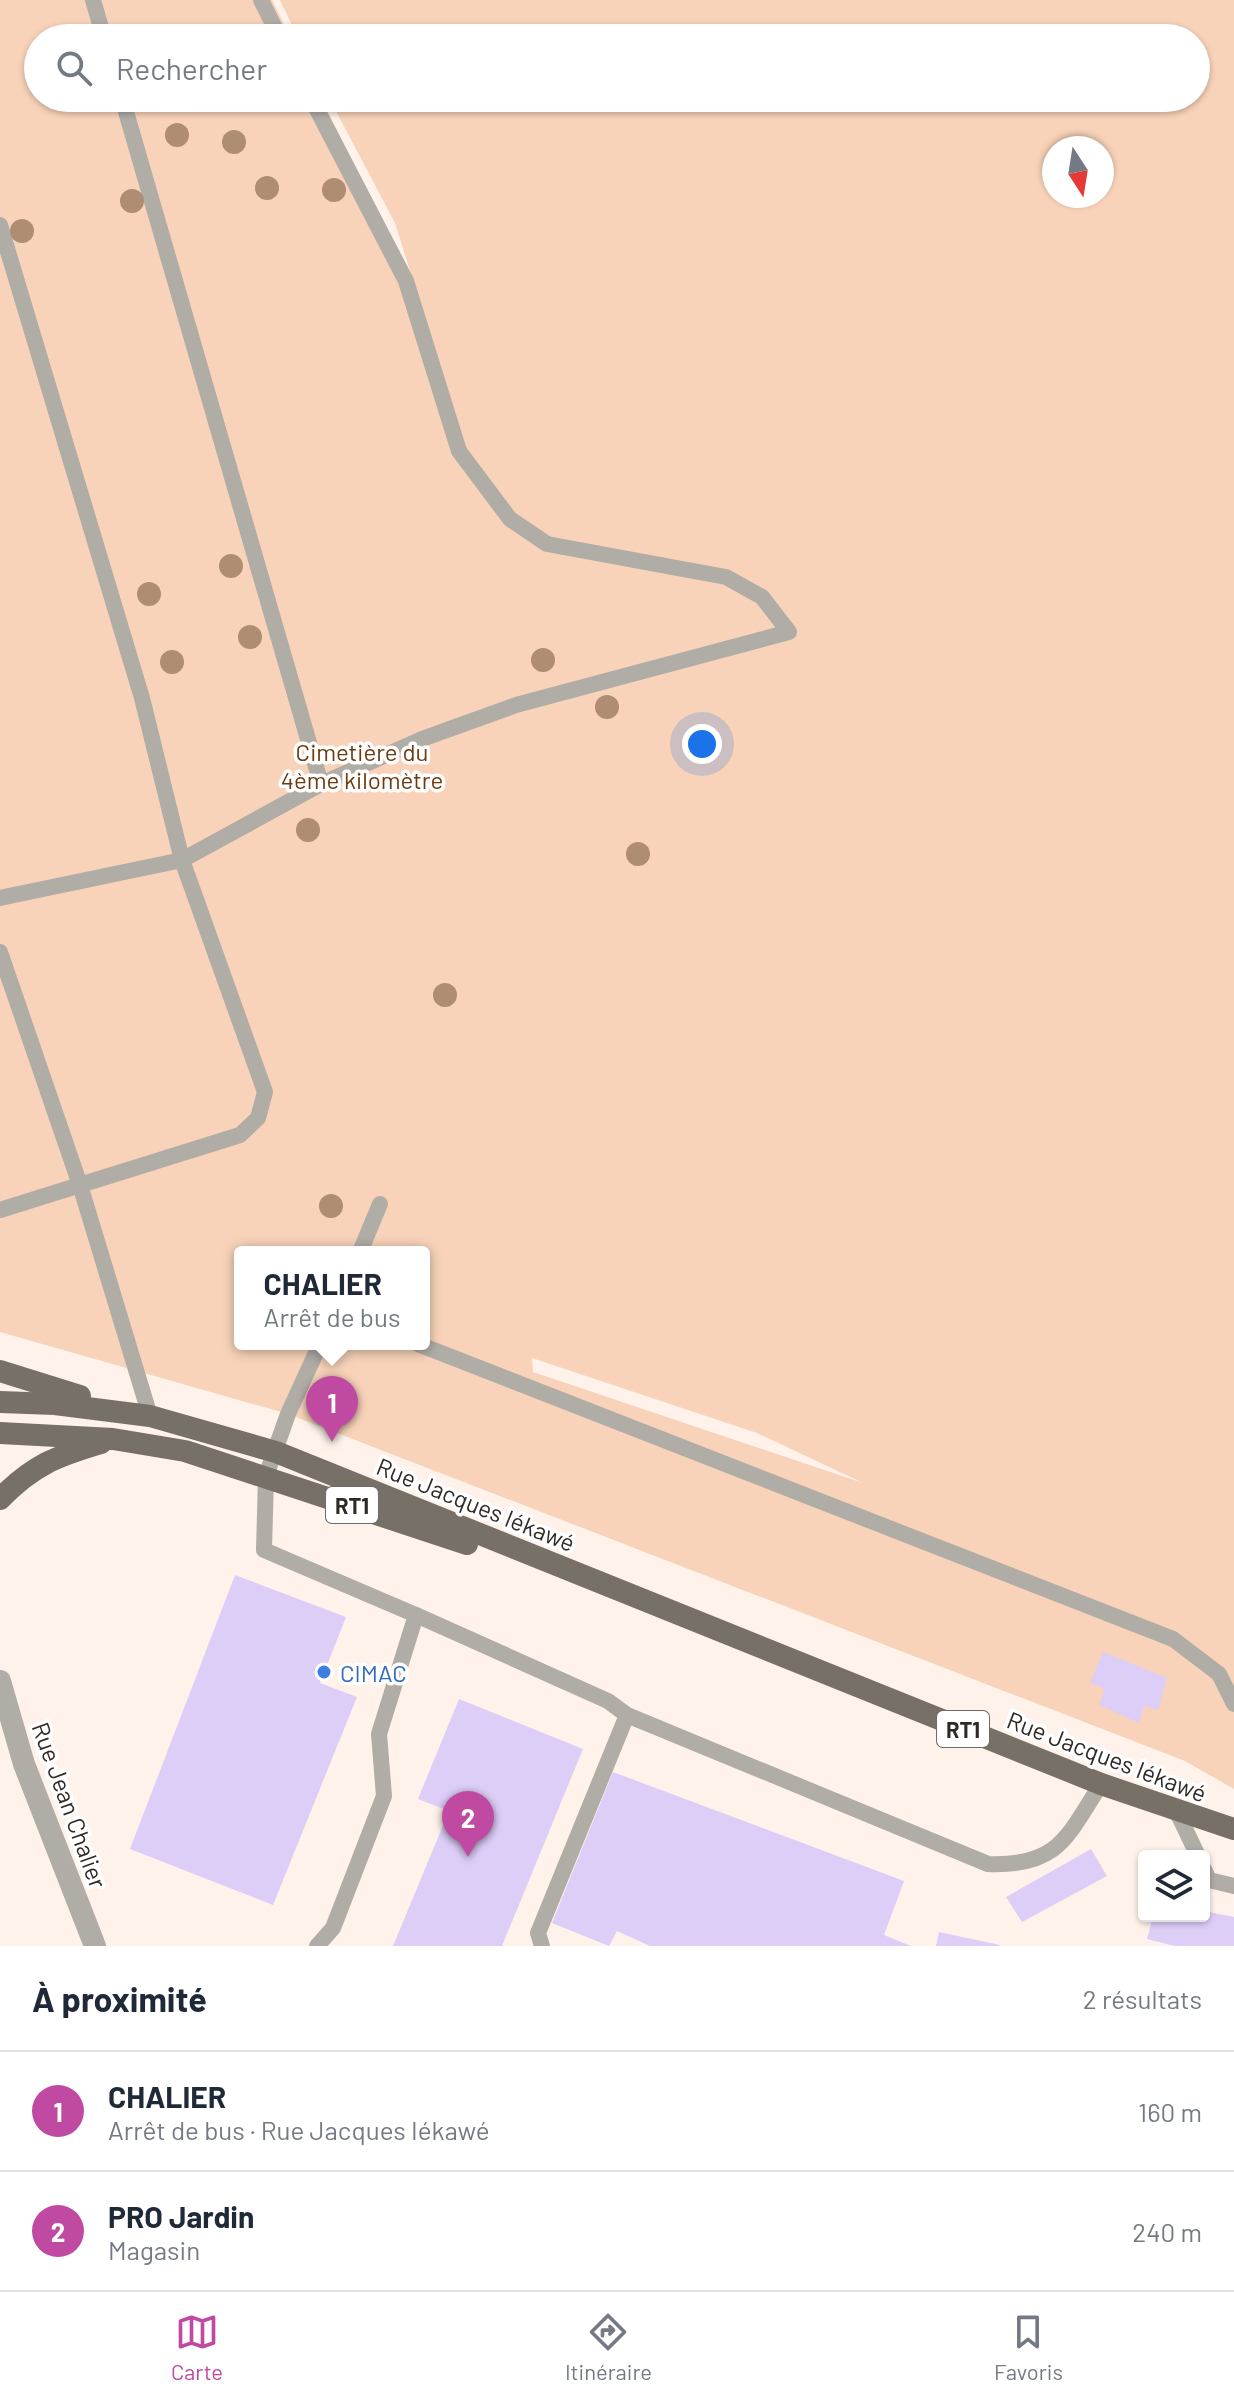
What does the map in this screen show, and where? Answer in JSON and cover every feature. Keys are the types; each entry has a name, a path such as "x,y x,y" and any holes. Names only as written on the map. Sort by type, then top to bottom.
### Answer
{"main road":[{"path":"0,1371 150,1416"},
{"name":"Rue Jacques Iékawé","path":"0,1402 55,1404 150,1416 276,1452 1101,1784 1177,1812 1234,1828"},
{"name":"Rue Jacques Iékawé","path":"0,1433 113,1439 185,1451 695,1621"},
{"path":"0,1499 23,1475 51,1458 113,1439"}],"street":[{"name":"Rue Jean Chalier","path":"0,1681 24,1764 95,1946"}],"lane":[{"path":"93,0 100,24"},
{"path":"261,0 273,24"},
{"path":"126,112 321,784"},
{"path":"0,898 182,860 321,784 422,739 516,705 789,632 762,597 726,577 547,544 510,519 459,451 406,281 318,112"},
{"path":"0,225 142,698 182,860 265,1092 258,1118 240,1135 0,1210"},
{"path":"0,952 80,1185 150,1416"},
{"path":"362,1246 380,1204"},
{"path":"430,1349 1173,1639 1219,1674 1234,1704"},
{"path":"317,1350 288,1414 266,1476 264,1550 608,1701 627,1715 988,1864 1023,1866 1062,1845 1101,1784"},
{"path":"317,1946 333,1928 384,1796 379,1734 416,1615"},
{"path":"542,1946 538,1933 627,1715"},
{"path":"1177,1812 1195,1850"},
{"path":"1210,1880 1234,1886"}],"green space":[{"name":"Cimetière du 4ème kilomètre","path":"0,0 272,0 284,24 24,24 24,112 328,112 416,290 395,223 336,112 1210,112 1210,24 291,24 280,0 1234,0 1234,1789 1185,1761 288,1414 0,1332","holes":["532,1358 757,1433 863,1483 533,1372"]}],"building":[{"path":"235,1575 346,1617 320,1683 357,1697 273,1905 130,1849"},
{"path":"1103,1652 1167,1678 1158,1710 1144,1706 1139,1723 1099,1705 1105,1689 1090,1683"},
{"path":"459,1699 583,1749 502,1946 393,1946 449,1811 418,1799"},
{"path":"613,1772 904,1881 884,1935 911,1946 650,1946 617,1931 609,1946 552,1923"},
{"path":"1091,1849 1107,1876 1022,1922 1006,1897"},
{"path":"1210,1912 1234,1917 1234,1946 1175,1946 1147,1939 1151,1922 1210,1922"},
{"path":"939,1932 1000,1945 936,1946"}],"place":[{"name":"CHALIER","path":"332,1442"},
{"name":"CIMAC","path":"324,1672"},
{"name":"PRO Jardin","path":"468,1857"}]}
